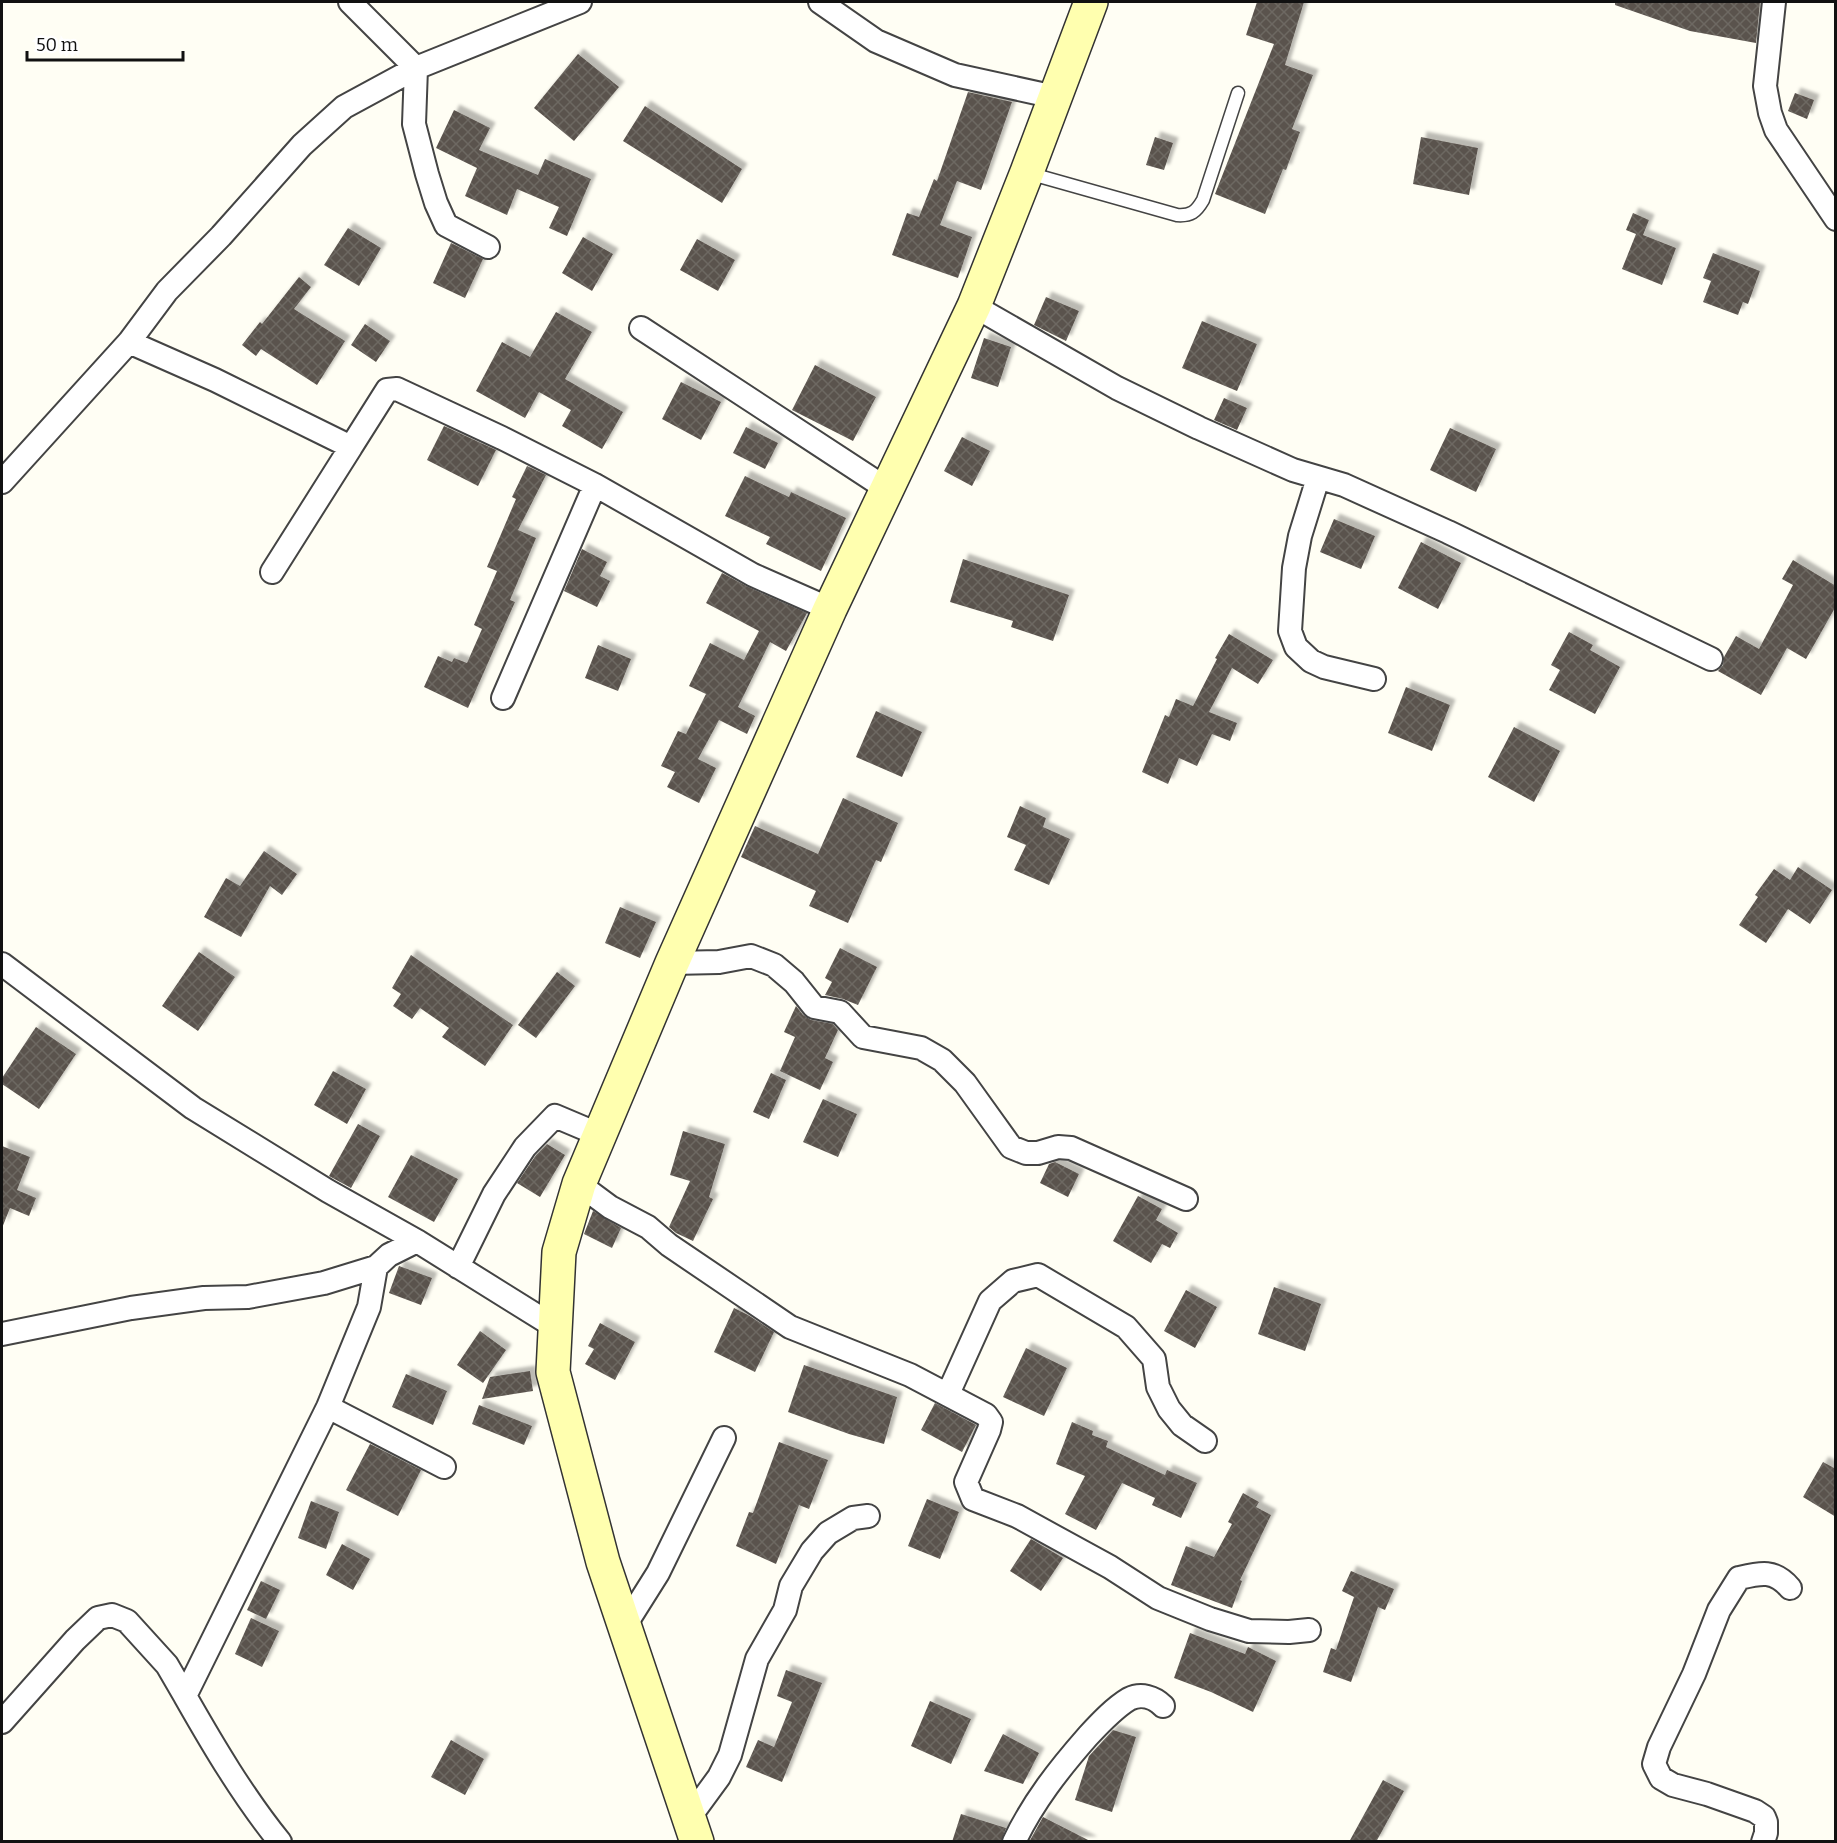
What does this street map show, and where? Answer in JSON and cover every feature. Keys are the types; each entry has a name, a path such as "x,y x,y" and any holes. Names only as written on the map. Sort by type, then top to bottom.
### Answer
{"street":[{"path":"350,2 416,68 414,124 436,203 446,225 488,247"},
{"path":"2,482 129,342 167,291 221,236 302,145 344,107 416,68 580,2"},
{"path":"820,2 876,41 955,75 1055,97"},
{"path":"693,1830 603,1562 553,1372 558,1252 579,1184 672,963 830,609 974,306 1091,2"},
{"path":"1774,2 1765,86 1770,113 1776,130 1836,219"},
{"path":"974,306 1117,388 1253,453 1293,470 1344,485 1448,532 1710,659"},
{"path":"641,328 887,489"},
{"path":"129,342 215,380 351,447"},
{"path":"272,572 387,390 397,389 595,485 753,575 830,609"},
{"path":"1318,478 1300,536 1294,568 1290,631 1296,647 1311,661 1324,667 1374,680"},
{"path":"503,698 595,485"},
{"path":"672,963 719,962 751,956 774,965 794,982 814,1007 840,1012 862,1037 921,1048 942,1060 965,1083 1011,1147 1026,1153 1038,1153 1058,1147 1071,1148 1186,1199"},
{"path":"2,964 193,1108 328,1191 417,1241 555,1327"},
{"path":"459,1267 494,1194 525,1148 555,1116 600,1135"},
{"path":"579,1184 610,1207 648,1227 669,1245 790,1327 910,1375 986,1415 991,1422 966,1482 974,1499 1017,1516 1110,1567 1158,1598 1209,1619 1250,1631 1309,1630"},
{"path":"2,1334 131,1308 204,1298 248,1297 324,1283 376,1267 388,1255 417,1241"},
{"path":"185,1696 328,1407 369,1307 376,1267"},
{"path":"948,1394 990,1301 1012,1281 1038,1275 1126,1327 1154,1359 1158,1387 1169,1409 1182,1425 1205,1441"},
{"path":"328,1407 444,1467"},
{"path":"624,1627 658,1573 723,1437"},
{"path":"693,1830 730,1755 757,1659 785,1610 791,1586 812,1551 828,1533 854,1518 868,1516"},
{"path":"1763,1842 1766,1833 1764,1817 1755,1811 1707,1794 1673,1785 1661,1778 1654,1764 1659,1747 1695,1674 1719,1610 1739,1578 1762,1572 1783,1579 1790,1588"},
{"path":"2,1722 75,1640 99,1618 112,1615 128,1621 167,1665 252,1807 280,1842"},
{"path":"1014,1842 1036,1801 1053,1777 1099,1725 1131,1698 1146,1696 1156,1699 1163,1706"}],"lane":[{"path":"1027,172 1177,215 1188,216 1203,200 1238,93"}],"building":[{"path":"1257,2 1304,2 1285,65 1313,75 1292,129 1300,132 1286,170 1283,169 1265,214 1215,194 1274,44 1246,35"},
{"path":"1615,2 1760,2 1756,43 1690,31 1615,5"},
{"path":"578,54 619,87 574,141 534,108"},
{"path":"968,92 1012,102 981,190 957,181 940,225 972,237 958,278 892,255 907,213 919,217 934,179 937,181"},
{"path":"1795,93 1814,100 1807,119 1788,111"},
{"path":"645,106 742,169 722,203 623,141"},
{"path":"454,110 490,128 479,150 538,175 545,159 591,179 567,236 549,228 559,207 517,189 507,215 465,196 477,168 436,148"},
{"path":"1155,137 1173,143 1164,170 1146,165"},
{"path":"1421,137 1478,148 1469,195 1413,184"},
{"path":"1633,213 1649,220 1643,235 1676,248 1662,285 1622,269 1636,234 1626,230"},
{"path":"348,228 381,248 359,286 324,265"},
{"path":"583,237 613,254 592,291 562,273"},
{"path":"697,239 735,260 718,291 680,270"},
{"path":"451,243 483,259 465,298 433,283"},
{"path":"1713,253 1760,271 1748,304 1743,302 1738,315 1703,302 1711,281 1703,278"},
{"path":"299,277 311,287 294,309 345,341 317,385 261,349 256,356 242,345 260,322 262,324"},
{"path":"1046,297 1079,311 1066,341 1034,325"},
{"path":"556,312 592,332 565,379 623,412 602,449 562,426 571,410 539,392 525,418 476,391 502,342 530,357"},
{"path":"1202,321 1257,344 1237,391 1182,368"},
{"path":"365,324 390,341 376,362 351,345"},
{"path":"984,338 1011,347 998,387 971,378"},
{"path":"815,365 876,397 853,441 792,410"},
{"path":"681,382 721,402 701,440 662,419"},
{"path":"1224,398 1247,408 1237,430 1214,420"},
{"path":"444,426 496,450 478,486 427,460"},
{"path":"746,427 778,443 765,469 733,453"},
{"path":"1450,428 1496,449 1476,492 1430,470"},
{"path":"962,437 990,451 972,486 944,471"},
{"path":"527,466 546,475 518,530 536,538 510,600 515,602 468,708 424,687 438,656 452,662 454,658 467,663 482,629 474,625 497,571 487,567 516,499 512,497"},
{"path":"745,476 789,497 791,492 846,518 821,571 766,544 770,537 725,516"},
{"path":"1334,519 1375,536 1361,569 1320,552"},
{"path":"1421,542 1461,563 1438,609 1398,588"},
{"path":"582,549 607,562 600,576 610,581 597,607 564,591"},
{"path":"963,559 1069,595 1053,641 1011,627 1013,621 950,602"},
{"path":"1793,560 1836,586 1836,606 1806,659 1787,648 1761,695 1718,671 1736,636 1759,649 1793,585 1782,579"},
{"path":"722,573 807,613 786,651 770,642 738,707 755,716 747,734 719,720 698,759 716,768 699,803 667,787 675,772 661,766 678,731 686,734 706,694 689,686 710,643 744,660 759,631 706,603"},
{"path":"1569,632 1593,645 1590,650 1620,667 1595,714 1549,690 1560,670 1551,665"},
{"path":"1229,634 1273,660 1258,684 1232,668 1209,712 1237,723 1230,741 1212,734 1197,766 1179,758 1168,784 1142,772 1165,715 1169,717 1176,699 1193,706"},
{"path":"598,645 631,659 618,691 585,678"},
{"path":"1406,687 1450,705 1432,751 1388,733"},
{"path":"876,711 922,732 902,777 856,757"},
{"path":"1514,727 1560,751 1534,802 1488,777"},
{"path":"843,798 898,823 881,862 876,860 848,923 809,906 816,891 741,857 755,826 818,854"},
{"path":"1020,806 1046,818 1043,827 1070,839 1049,885 1014,870 1026,845 1007,837"},
{"path":"264,851 297,874 282,895 270,886 241,937 204,917 226,878 240,886"},
{"path":"1798,867 1832,890 1810,924 1788,909 1766,943 1739,925 1758,897 1755,895 1774,869 1790,880"},
{"path":"620,907 656,922 640,958 605,943"},
{"path":"840,948 877,967 858,1005 825,995 832,982 825,978"},
{"path":"199,952 235,977 198,1031 162,1006"},
{"path":"411,955 513,1025 485,1066 442,1037 449,1028 420,1008 412,1019 393,1006 401,994 392,988"},
{"path":"557,972 575,986 536,1038 518,1025"},
{"path":"796,1006 803,1015 811,1020 833,1024 838,1030 825,1058 833,1062 820,1090 780,1071 795,1037 784,1032"},
{"path":"36,1027 76,1054 39,1109 2,1084 2,1078"},
{"path":"333,1071 366,1089 347,1124 314,1105"},
{"path":"771,1073 786,1080 769,1119 753,1112"},
{"path":"823,1099 857,1114 838,1157 803,1142"},
{"path":"358,1124 380,1136 351,1188 329,1176"},
{"path":"683,1131 725,1144 709,1197 713,1199 693,1241 669,1227 690,1181 670,1175"},
{"path":"547,1144 565,1155 540,1197 517,1183 536,1155"},
{"path":"2,1146 30,1157 17,1190 36,1198 29,1216 10,1208 2,1228"},
{"path":"411,1155 458,1179 434,1222 388,1197"},
{"path":"1055,1162 1079,1174 1068,1197 1040,1183 1049,1164"},
{"path":"1138,1196 1162,1209 1156,1220 1178,1233 1170,1248 1162,1244 1151,1263 1113,1241"},
{"path":"593,1211 621,1228 612,1248 584,1234"},
{"path":"399,1266 432,1278 421,1305 389,1293"},
{"path":"1274,1287 1321,1304 1305,1351 1258,1334"},
{"path":"1186,1290 1217,1307 1195,1348 1164,1331"},
{"path":"734,1308 774,1332 755,1372 714,1352"},
{"path":"600,1323 635,1342 615,1380 585,1364 594,1349 588,1346"},
{"path":"480,1331 506,1350 483,1383 457,1365"},
{"path":"1026,1348 1067,1368 1044,1416 1003,1397"},
{"path":"804,1365 897,1397 884,1444 788,1412"},
{"path":"530,1371 533,1391 482,1399 490,1377"},
{"path":"406,1374 447,1391 433,1425 392,1407"},
{"path":"935,1403 976,1425 962,1452 921,1430"},
{"path":"479,1405 532,1426 524,1445 472,1424"},
{"path":"1072,1422 1093,1431 1092,1435 1108,1441 1106,1447 1165,1475 1167,1470 1197,1483 1181,1518 1152,1505 1155,1498 1122,1483 1096,1530 1065,1514 1085,1476 1056,1464"},
{"path":"779,1442 828,1460 809,1509 799,1505 776,1564 736,1546 749,1512 753,1513"},
{"path":"370,1444 421,1470 398,1516 346,1490"},
{"path":"1823,1462 1836,1469 1836,1517 1803,1497"},
{"path":"1243,1493 1259,1502 1256,1507 1271,1515 1240,1580 1242,1581 1232,1608 1171,1585 1186,1546 1214,1557 1232,1524 1228,1522"},
{"path":"927,1499 959,1512 940,1559 908,1546"},
{"path":"311,1501 339,1512 326,1549 298,1538"},
{"path":"1031,1539 1063,1558 1041,1591 1010,1571"},
{"path":"342,1544 370,1559 353,1590 326,1575"},
{"path":"1351,1571 1394,1589 1385,1610 1378,1607 1351,1682 1323,1672 1331,1648 1336,1650 1354,1597 1342,1591"},
{"path":"261,1581 280,1590 266,1619 247,1610"},
{"path":"251,1618 279,1631 262,1667 235,1654"},
{"path":"1190,1633 1245,1654 1248,1647 1276,1661 1253,1712 1174,1678"},
{"path":"786,1670 822,1683 782,1782 746,1767 758,1740 774,1747 792,1702 777,1696"},
{"path":"930,1701 971,1719 951,1764 911,1746"},
{"path":"1113,1730 1136,1737 1112,1812 1075,1800 1089,1756"},
{"path":"1003,1734 1039,1753 1023,1784 984,1771"},
{"path":"451,1740 484,1759 465,1795 431,1777"},
{"path":"1383,1780 1404,1791 1376,1842 1349,1842"},
{"path":"961,1814 1006,1828 1001,1842 952,1842"},
{"path":"1043,1817 1092,1842 1029,1842"}]}
